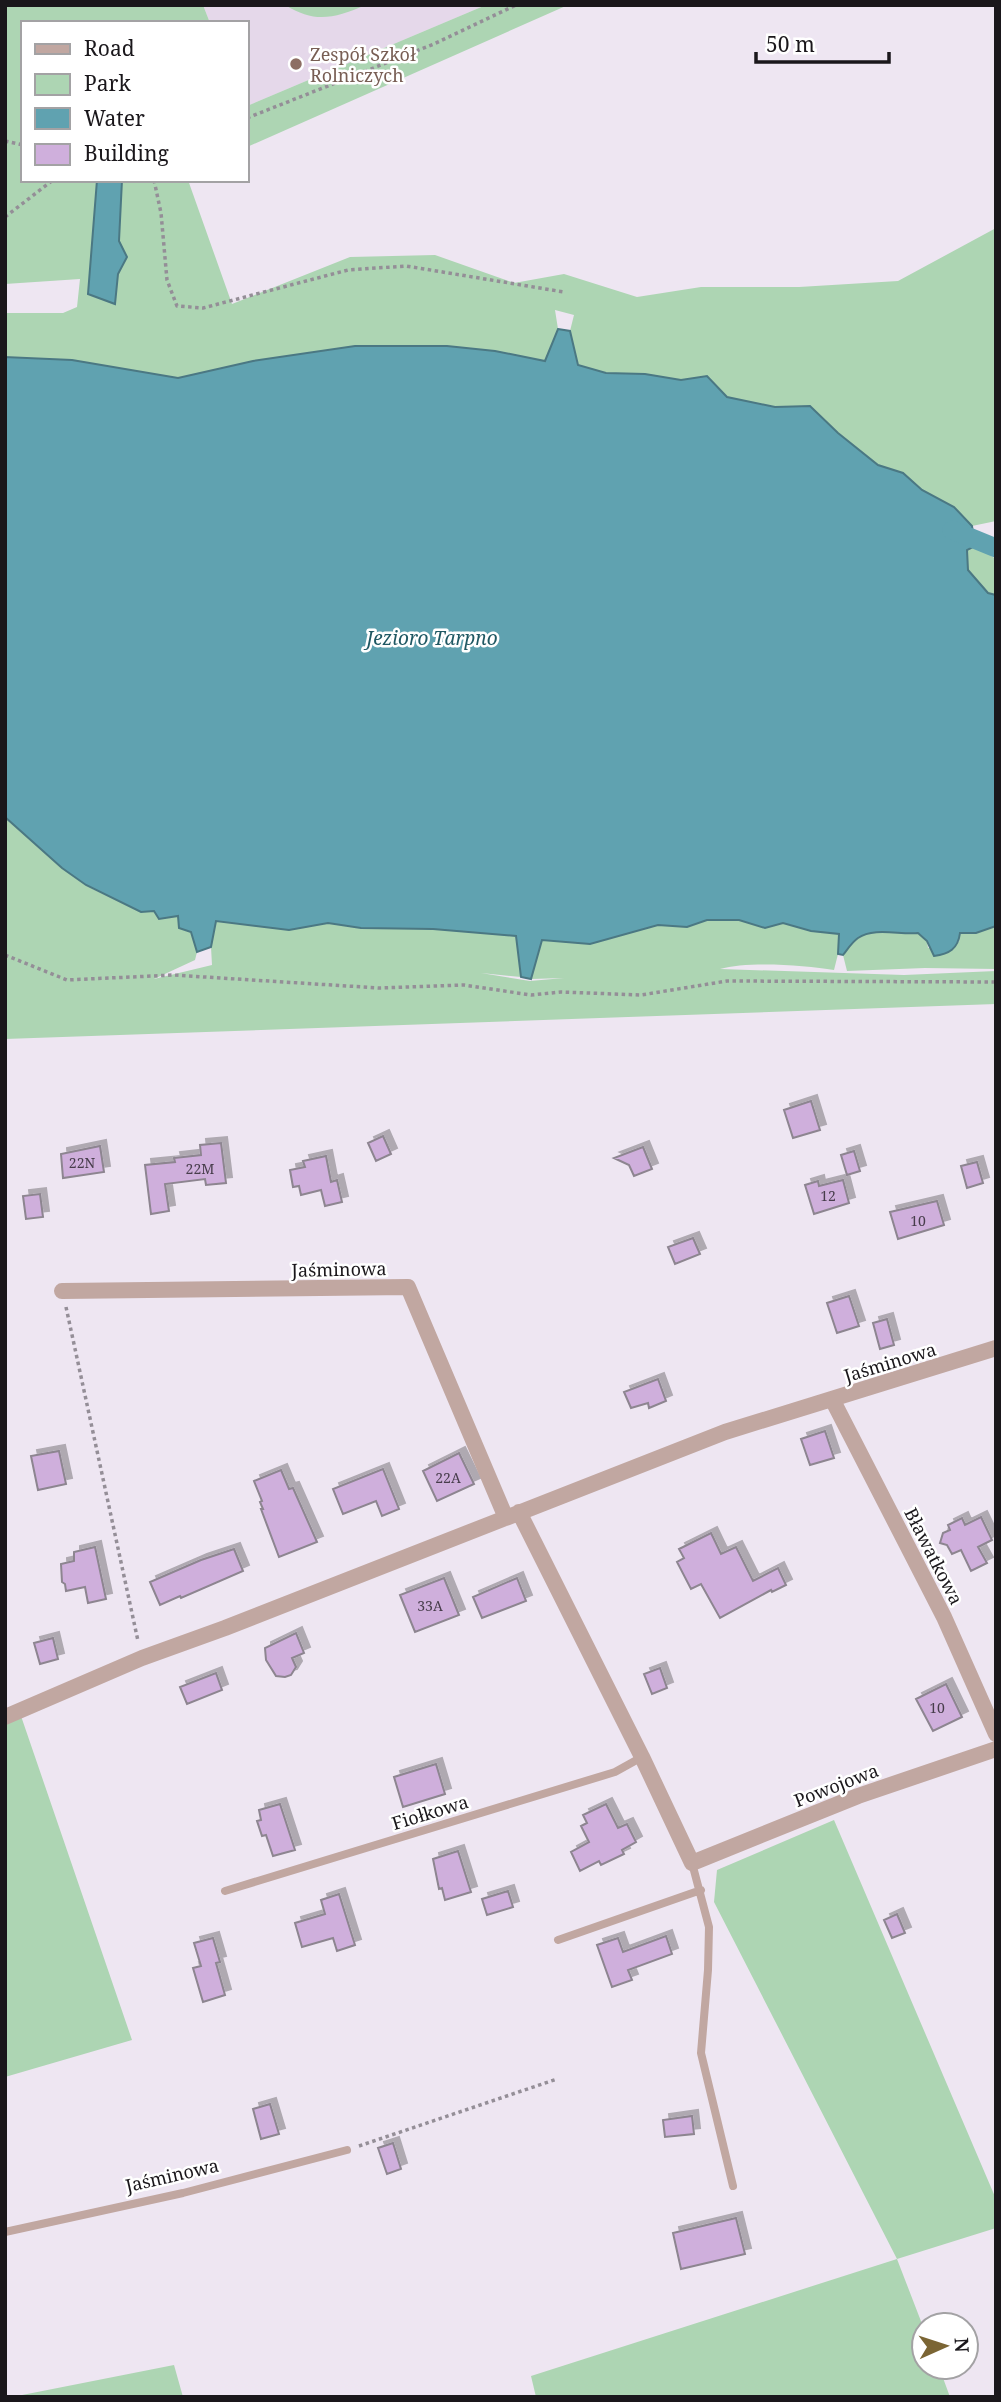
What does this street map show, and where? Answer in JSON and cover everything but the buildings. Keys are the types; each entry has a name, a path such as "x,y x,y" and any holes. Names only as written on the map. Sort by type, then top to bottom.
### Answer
{"street":[{"name":"Jaśminowa","path":"62,1291 408,1287 512,1515 642,1757 692,1863"},
{"name":"Jaśminowa","path":"5,1717 142,1658 726,1432 996,1349"},
{"name":"Bławatkowa","path":"832,1399 944,1617 996,1734"},
{"name":"Powojowa","path":"692,1863 858,1796 996,1749"}],"lane":[{"name":"Fiołkowa","path":"225,1891 614,1772 642,1757"},
{"path":"692,1863 709,1927 701,2053 733,2186"},
{"path":"558,1940 701,1890"},
{"name":"Jaśminowa","path":"5,2232 183,2193 347,2150"}],"path":[{"path":"248,118 434,44 516,5"},
{"path":"5,217 50,182"},
{"path":"154,182 161,213 167,281 177,306 203,308 348,270 406,266 564,292"},
{"path":"5,955 67,980 173,975 380,988 464,985 531,995 561,992 641,995 739,981 996,982"},
{"path":"62,1291 142,1658"},
{"path":"347,2150 558,2079"}],"shaded area":[{"name":"Zespół Szkół Rolniczych","path":"203,5 486,5 248,106 248,21 209,21"}],"green space":[{"path":"5,5 203,5 209,21 21,21 21,182 189,182 232,304 350,257 435,255 514,283 564,274 637,297 701,287 799,287 898,281 996,228 996,521 972,526 953,507 922,490 903,473 878,465 810,406 775,407 727,397 707,376 681,380 645,374 606,373 578,365 570,331 574,315 555,310 558,329 546,361 495,351 447,346 355,346 253,361 178,378 72,360 5,357 5,313 63,313 77,307 80,279 5,284"},
{"path":"285,5 366,5 334,16 316,17"},
{"path":"486,5 568,5 248,147 248,106"},
{"path":"975,546 996,559 996,595 988,593 968,571 967,550"},
{"path":"5,817 62,868 93,889 141,912 154,911 178,916 179,928 191,932 197,952 195,960 154,979 212,965 211,947 216,921 289,930 328,923 361,928 433,929 517,936 521,977 481,973 530,981 564,978 531,979 542,940 590,944 658,925 687,927 707,920 739,920 765,927 783,923 811,931 839,934 834,970 760,964 720,969 904,975 996,971 996,1004 5,1039"},
{"path":"996,926 996,969 847,971 843,955 856,940 872,933 918,933 927,941 928,948 959,942 960,933 976,933"},
{"path":"21,1716 132,2040 5,2077 5,1722"},
{"path":"834,1820 996,2199 996,2228 897,2259 714,1902 717,1870"},
{"path":"897,2259 917,2311 910,2311 910,2381 944,2381 950,2397 536,2397 531,2376"},
{"path":"174,2365 183,2397 12,2397"}],"water":[{"path":"97,182 122,182 119,241 127,257 118,274 115,304 88,294"},
{"name":"Jezioro Tarpno","path":"558,329 570,331 578,365 606,373 645,374 681,380 707,376 727,397 775,407 810,406 878,465 903,473 922,490 954,507 972,526 975,546 967,550 968,570 988,593 996,595 996,926 976,933 960,933 952,950 934,956 927,941 918,933 879,932 864,935 843,955 838,954 839,934 811,931 783,923 765,928 739,920 707,920 687,927 658,925 590,944 542,940 531,979 521,977 516,936 433,929 361,928 328,923 289,930 216,921 211,947 197,952 191,932 179,928 178,916 159,919 154,911 141,912 86,885 62,868 5,817 5,357 72,360 178,378 253,361 355,346 447,346 495,351 545,361"}],"waterway":[{"path":"952,530 996,548"}],"place":[{"name":"Zespół Szkół Rolniczych","path":"296,64"}]}
